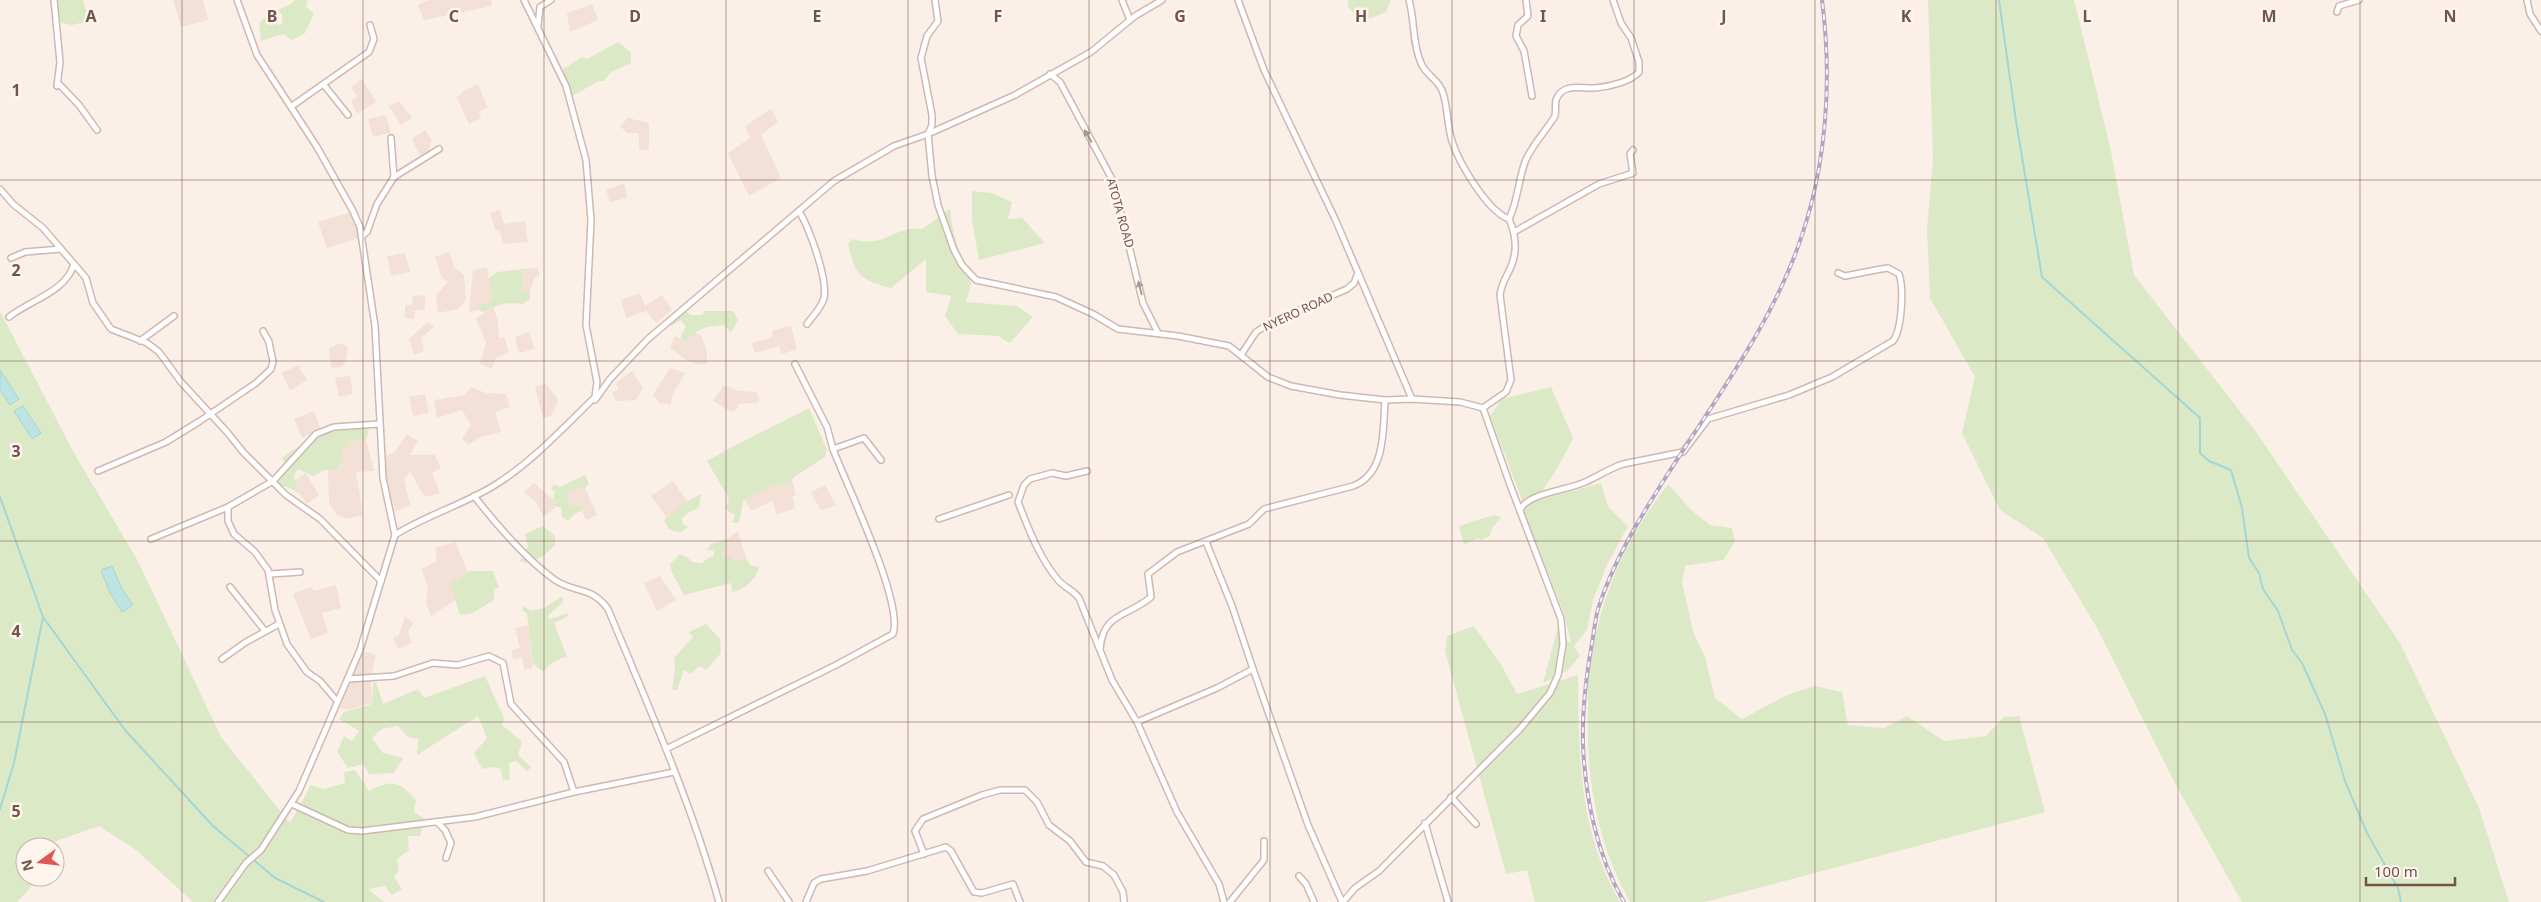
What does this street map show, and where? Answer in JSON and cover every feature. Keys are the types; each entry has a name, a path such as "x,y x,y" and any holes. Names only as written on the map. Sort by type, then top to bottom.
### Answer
{"street":[{"path":"54,0 60,62 58,84 79,105 97,130"},
{"path":"218,902 246,863 261,850 292,804 364,639 395,535 383,478 375,326 362,236 353,211 292,106 255,50 237,0"},
{"path":"524,0 566,86 586,160 591,220 586,318 597,382 595,400"},
{"path":"538,26 540,7 551,0"},
{"path":"936,0 938,21 927,36 921,58 932,115 932,125 928,134 938,205 954,250 962,264 976,280 1056,297 1093,314 1118,329 1158,333 1229,346 1257,370 1282,384 1340,395 1385,400 1412,398 1460,402 1484,408"},
{"path":"1122,0 1130,20"},
{"path":"395,535 474,496 505,478 554,438 593,399 595,400 610,379 648,339 834,181 890,148 928,134 1015,94 1091,52 1130,20 1162,0"},
{"path":"1238,0 1264,70 1307,158 1412,398"},
{"path":"1409,0 1414,41 1420,62 1426,72 1437,80 1443,91 1455,148 1483,197 1499,214 1509,219 1514,232 1514,254 1502,285 1500,296 1511,380 1506,392 1484,408"},
{"path":"1526,0 1528,16 1518,25 1516,36 1524,51 1532,96"},
{"path":"1509,219 1514,208 1525,161 1555,116 1556,102 1559,97 1571,88 1603,86 1631,78 1639,72 1639,62 1631,38 1621,23 1613,0"},
{"path":"2337,12 2342,3 2359,0"},
{"path":"2527,0 2530,14 2541,31"},
{"path":"292,106 369,52 374,38 370,25"},
{"name":"ATOTA ROAD","path":"1050,74 1060,82 1113,181 1143,303 1158,333"},
{"path":"324,85 348,115"},
{"path":"391,138 394,177"},
{"path":"362,236 367,232 377,204 394,177 439,149"},
{"path":"1514,232 1599,184 1633,173 1630,154 1633,150"},
{"path":"0,189 13,204 39,224 89,283 92,300 106,324 118,333 140,341 160,352 176,376 209,414 273,481 290,498 320,519 382,581"},
{"path":"799,211 818,257 824,290 822,302 806,324"},
{"path":"11,258 25,252 61,248"},
{"path":"70,276 74,264"},
{"path":"1519,511 1524,503 1552,491 1578,485 1622,465 1683,452 1708,419 1794,393 1832,377 1893,341 1897,333 1901,307 1899,274 1888,268 1845,276 1838,273"},
{"path":"9,317 23,306 60,285 70,276 81,273"},
{"name":"NYERO ROAD","path":"1240,355 1256,332 1347,289 1354,282 1358,273"},
{"path":"140,341 174,316"},
{"path":"98,471 166,442 246,390 271,370 274,362 263,331"},
{"path":"666,749 836,665 892,634 894,626 890,598 884,579 826,427 795,364"},
{"path":"1099,651 1102,636 1109,621 1151,598 1149,572 1177,552 1249,524 1264,509 1360,483 1376,465 1380,451 1385,400"},
{"path":"1206,542 1232,606 1308,825 1342,902 1355,888 1379,871 1538,709 1554,688 1558,675 1563,644 1561,619 1519,511 1484,408"},
{"path":"150,539 228,507 273,481 316,434 334,427 379,424"},
{"path":"833,449 864,438 881,460"},
{"path":"1087,471 1066,476 1052,473 1030,479 1024,485 1018,499 1031,534 1059,581 1073,590 1079,598 1099,651 1114,683 1137,722 1169,796 1219,884 1224,902"},
{"path":"474,496 514,541 554,579 595,595 602,600 608,609 666,749 704,850 719,902"},
{"path":"939,520 1009,496"},
{"path":"228,507 228,521 234,534 265,563 270,574 279,624 296,660 307,672 320,681 337,702"},
{"path":"270,574 300,572"},
{"path":"230,587 265,631"},
{"path":"222,659 279,624"},
{"path":"348,679 394,676 433,662 453,666 479,657 494,657 503,663 511,704 564,762 574,792"},
{"path":"1137,722 1217,688 1253,669"},
{"path":"292,804 354,831 481,816 574,792 674,772"},
{"path":"924,854 915,831 923,819 989,793 1025,790 1037,802 1049,825 1070,841 1086,862 1103,866 1114,875 1122,892 1124,902"},
{"path":"1451,797 1476,824"},
{"path":"437,822 445,830 451,843 446,858"},
{"path":"1425,823 1448,902"},
{"path":"1230,902 1264,860 1264,841"},
{"path":"806,902 814,884 821,879 867,871 948,847 974,892 980,894 1013,884 1020,902"},
{"path":"768,872 788,902"},
{"path":"1299,876 1306,884 1314,902"}],"shaded area":[{"path":"173,0 203,0 208,20 181,27"},
{"path":"429,0 491,0 492,6 424,20 418,5"},
{"path":"592,4 598,20 570,32 567,13"},
{"path":"362,79 376,102 357,114 351,101 357,97 351,87"},
{"path":"478,84 488,108 479,111 481,118 469,124 457,98 465,90"},
{"path":"399,101 412,118 401,125 389,106"},
{"path":"771,109 778,122 761,135 781,178 749,196 728,153 750,138 745,126"},
{"path":"386,115 391,133 373,137 368,119"},
{"path":"628,118 649,123 649,150 639,150 639,133 627,133 620,126"},
{"path":"425,130 432,140 428,151 420,156 412,139"},
{"path":"624,183 627,198 610,202 606,190"},
{"path":"500,210 504,224 525,221 528,242 503,244 500,232 495,229 490,213"},
{"path":"351,212 359,238 327,248 318,222"},
{"path":"449,252 455,268 464,275 466,300 458,309 438,313 436,295 448,282 442,278 435,257"},
{"path":"405,253 410,272 391,276 387,256"},
{"path":"487,267 492,301 480,305 479,310 469,312 473,270"},
{"path":"537,268 540,275 534,279 530,292 522,292 523,269"},
{"path":"640,293 645,306 662,295 672,310 656,323 646,311 626,318 621,300"},
{"path":"425,295 425,310 415,310 414,319 405,318 405,305 412,305 413,296"},
{"path":"493,306 498,322 499,338 504,337 509,352 495,359 492,369 480,364 486,342 476,319"},
{"path":"428,322 434,327 421,338 424,351 414,355 409,339"},
{"path":"791,326 797,349 782,354 779,346 755,353 751,343 771,338 773,330"},
{"path":"529,332 535,349 519,353 515,337"},
{"path":"694,332 701,335 707,352 707,364 695,364 670,348 675,336 686,341"},
{"path":"340,343 348,347 345,362 342,367 331,368 329,349"},
{"path":"298,365 307,380 290,391 282,373"},
{"path":"670,368 685,373 672,395 671,405 660,403 653,395"},
{"path":"632,371 643,388 636,400 616,401 612,393 618,389 616,383"},
{"path":"350,376 353,394 339,397 335,378"},
{"path":"545,384 557,397 558,401 551,416 543,418 535,387"},
{"path":"724,385 738,391 757,392 759,402 739,404 737,409 731,412 713,401"},
{"path":"471,387 486,393 506,394 510,407 495,412 501,432 481,437 468,445 462,438 471,425 462,410 437,418 434,400 465,395"},
{"path":"425,394 429,413 413,416 409,397"},
{"path":"314,411 320,428 302,438 294,419"},
{"path":"407,434 418,441 410,455 435,455 441,468 432,473 440,493 425,497 410,472 404,479 410,505 395,512 380,458 395,452"},
{"path":"366,440 374,471 356,472 363,515 346,519 337,515 329,503 328,470 339,470 341,450 348,442"},
{"path":"306,473 319,495 307,504 299,493 295,480"},
{"path":"673,481 687,501 667,518 651,496"},
{"path":"792,481 796,495 792,497 795,508 777,515 772,501 751,511 745,500 777,484 782,486"},
{"path":"534,483 553,499 556,507 543,517 537,503 524,492"},
{"path":"825,485 836,505 821,511 811,492"},
{"path":"580,487 585,488 597,515 586,520 580,505 571,506 567,492"},
{"path":"738,531 746,558 733,563 723,558 722,551 729,541 727,539"},
{"path":"455,542 468,572 451,584 455,600 431,616 426,603 428,589 422,569 437,561 435,548"},
{"path":"660,576 676,600 657,611 644,583"},
{"path":"336,585 341,608 322,613 328,633 311,639 293,594 311,587 314,591"},
{"path":"405,616 413,623 408,632 412,643 398,649 393,638 399,635"},
{"path":"528,625 533,668 524,669 522,658 513,659 512,650 520,648 515,628"},
{"path":"363,651 376,655 371,677 372,703 347,710 340,708"}],"green space":[{"path":"56,0 83,0 89,21 72,25 58,22"},
{"path":"295,0 308,0 306,6 314,14 305,33 292,40 283,34 261,41 259,24 267,15 272,17 279,25 283,23 281,13 273,13"},
{"path":"1348,0 1391,0 1386,12 1361,22 1348,6"},
{"path":"1928,0 2074,0 2110,146 2134,275 2256,432 2400,643 2479,808 2509,902 2242,902 2178,789 2097,628 2043,538 2000,510 1962,433 1975,377 1930,298 1927,229 1933,160"},
{"path":"618,42 631,53 631,63 610,73 604,81 599,81 572,96 560,71 582,57 587,59"},
{"path":"972,191 992,193 1012,202 1008,219 1022,218 1045,243 979,260 972,220"},
{"path":"950,209 957,244 973,276 966,302 1017,306 1033,317 1010,343 998,336 958,334 945,316 951,296 926,292 926,259 891,288 872,282 856,269 848,244 852,239 874,241 904,230 922,229"},
{"path":"523,269 522,291 530,292 530,299 523,304 503,304 484,312 479,310 479,305 492,301 489,278 498,272"},
{"path":"683,309 691,315 703,315 704,311 733,311 738,320 731,333 724,325 712,326 699,330 686,341 680,339 686,326 680,320 672,326 669,321"},
{"path":"0,311 74,453 138,561 221,737 290,823 311,785 323,789 345,783 344,772 355,770 369,791 389,784 395,784 405,789 416,800 414,812 425,819 420,836 408,836 409,850 397,859 399,870 394,877 402,889 392,895 385,886 368,889 384,902 193,902 136,850 99,826 65,838 15,837 15,887 31,887 17,902 0,902"},
{"path":"1551,387 1573,438 1543,490 1522,500 1490,416 1502,399"},
{"path":"809,408 827,450 825,457 794,477 792,481 782,486 777,484 743,501 739,523 732,523 735,515 725,509 729,499 707,461"},
{"path":"355,428 369,429 366,440 348,442 348,447 341,450 341,462 338,470 325,470 313,476 297,469 294,477 299,493 285,486 278,486 275,483 285,463 282,458 299,446 307,447 320,434"},
{"path":"585,475 589,484 584,489 580,487 567,492 571,506 580,505 583,510 573,515 568,521 562,517 561,507 556,507 553,499 555,491 551,490 554,484 560,487"},
{"path":"1601,483 1608,507 1628,526 1607,565 1593,600 1587,630 1574,646 1580,656 1567,671 1543,683 1557,630 1565,640 1571,643 1564,613 1534,538 1520,514 1532,502"},
{"path":"1668,484 1691,510 1710,525 1732,528 1735,542 1723,560 1685,566 1682,583 1694,634 1705,657 1715,698 1742,719 1787,695 1814,686 1842,692 1848,725 1884,728 1907,716 1944,741 1986,736 2004,717 2019,716 2045,812 1705,902 1630,902 1608,854 1595,806 1591,782 1588,731 1590,655 1616,571 1639,526"},
{"path":"701,494 699,508 689,512 681,519 683,524 688,527 680,533 669,529 664,520 687,501"},
{"path":"1494,515 1501,517 1491,530 1490,536 1481,540 1478,538 1464,545 1459,526"},
{"path":"543,526 555,536 555,545 542,557 526,563 520,561 528,546 525,534"},
{"path":"727,539 729,541 722,551 723,558 730,557 734,562 746,558 750,565 759,567 753,580 737,591 732,592 731,583 684,595 672,573 670,564 680,554 692,562 701,563 714,555 714,551 707,550 711,544"},
{"path":"470,571 493,571 499,588 494,589 494,600 473,613 460,615 450,584"},
{"path":"563,596 563,602 547,617 550,619 568,613 567,617 554,623 567,657 554,662 544,672 533,664 527,614 522,610 524,606 530,611 544,608"},
{"path":"706,624 720,639 721,653 706,670 699,666 691,674 684,670 677,690 672,690 675,670 674,658 693,637 689,632"},
{"path":"1474,626 1502,666 1517,694 1578,675 1579,735 1584,792 1596,847 1606,874 1620,902 1535,902 1527,870 1506,874 1445,651 1447,636"},
{"path":"485,676 504,718 502,725 522,742 518,755 531,767 527,771 516,761 509,763 510,780 503,780 501,769 492,767 482,769 474,753 487,738 478,716 417,755 418,739 408,737 398,726 382,729 372,738 383,753 403,758 394,773 369,774 363,764 348,768 337,752 344,736 352,741 359,731 339,719 344,712 372,704 373,683 376,682 383,704 418,689 424,698"}],"water":[{"path":"0,370 19,399 10,405 0,390"},
{"path":"23,406 41,433 32,439 14,411"},
{"path":"112,566 121,587 133,605 122,612 110,593 101,570"}],"waterway":[{"path":"1999,0 2016,121 2042,277 2200,418 2200,453 2209,461 2231,470 2242,508 2249,558 2259,573 2263,589 2278,611 2292,650 2302,663 2325,714 2345,781 2367,833 2398,888 2401,902"},
{"path":"0,497 43,617 125,730 213,826 275,878 324,902"},
{"path":"0,809 14,763 43,617"}],"railway":[{"path":"1624,902 1606,865 1594,826 1584,764 1583,718 1585,693 1597,613 1611,575 1636,526 1741,362 1759,331 1790,268 1810,207 1822,148 1827,89 1827,59 1822,0"}]}
